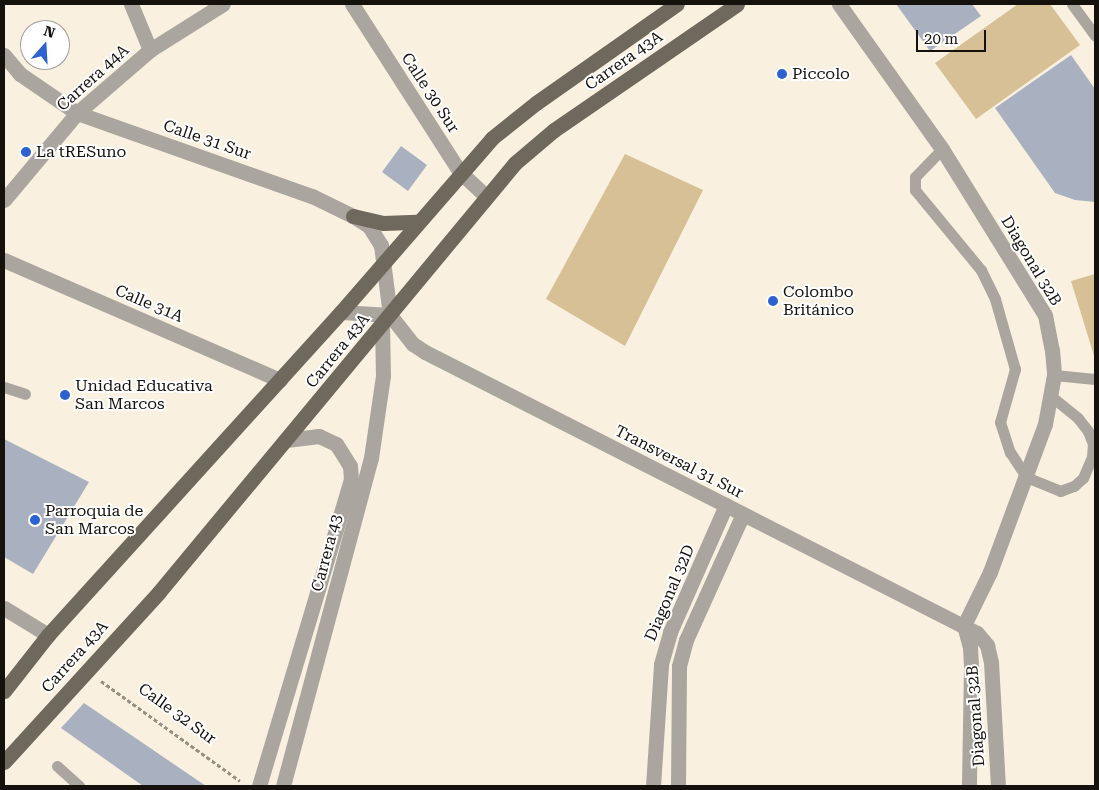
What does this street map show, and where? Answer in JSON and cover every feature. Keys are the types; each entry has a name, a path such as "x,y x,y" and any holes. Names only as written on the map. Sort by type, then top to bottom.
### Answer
{"main road":[{"name":"Carrera 43A","path":"4,690 48,635 341,312 460,172 492,138 536,103 677,4"},
{"name":"Carrera 43A","path":"4,762 159,592 288,440 486,196 515,163 554,130 737,4"},
{"path":"353,216 383,223 417,222"}],"street":[{"path":"131,4 150,50"},
{"name":"Carrera 44A","path":"4,200 77,113 150,50 223,4"},
{"name":"Calle 30 Sur","path":"352,4 460,172 486,196"},
{"name":"Diagonal 32B","path":"839,4 942,149 1045,315 1054,374 1045,424 990,572 964,625 970,647 971,668 969,786"},
{"name":"Calle 31 Sur","path":"4,56 20,74 77,113 312,196 353,216 369,226 381,245 382,266"},
{"name":"Calle 31A","path":"4,260 280,380"},
{"name":"Transversal 31 Sur","path":"382,266 386,320 413,344 726,506 964,625"},
{"path":"341,312 386,320"},
{"name":"Carrera 43","path":"283,786 371,458 383,376 386,320"},
{"name":"Carrera 43","path":"259,786 351,480 344,453 336,444 319,436 288,440"},
{"name":"Diagonal 32D","path":"653,786 661,664 670,632 726,506"},
{"name":"Diagonal 32D","path":"678,786 679,666 686,640 744,514"},
{"path":"4,608 48,635"},
{"name":"Diagonal 32B","path":"964,625 986,645 992,662 998,786"}],"lane":[{"path":"1072,4 1095,36"},
{"path":"942,149 915,177 915,190 990,284 1015,369 1000,422 1010,452 1026,477 1050,489 1060,491 1074,486 1083,478 1092,457 1093,444 1088,431 1078,418 1051,396"},
{"path":"1054,374 1095,379"},
{"path":"4,387 25,394"},
{"path":"57,766 78,786"}],"path":[{"name":"Calle 32 Sur","path":"87,670 248,786"}],"shaded area":[{"path":"1018,4 1050,4 1080,45 976,119 935,63"},
{"path":"625,154 703,190 625,346 546,299"},
{"path":"1095,274 1095,359 1071,281"}],"building":[{"path":"896,4 972,4 981,16 930,51"},
{"path":"1071,55 1095,89 1095,202 1075,200 1055,193 995,108"},
{"path":"401,146 427,165 408,191 382,172"},
{"name":"Parroquia de San Marcos","path":"4,439 89,482 33,574 4,557"},
{"path":"84,703 206,786 143,786 61,728"}],"place":[{"name":"Piccolo","path":"782,74"},
{"name":"La tRESuno","path":"26,152"},
{"name":"Colombo Británico","path":"773,301"},
{"name":"Unidad Educativa San Marcos","path":"65,395"},
{"name":"Parroquia de San Marcos","path":"35,520"}]}
